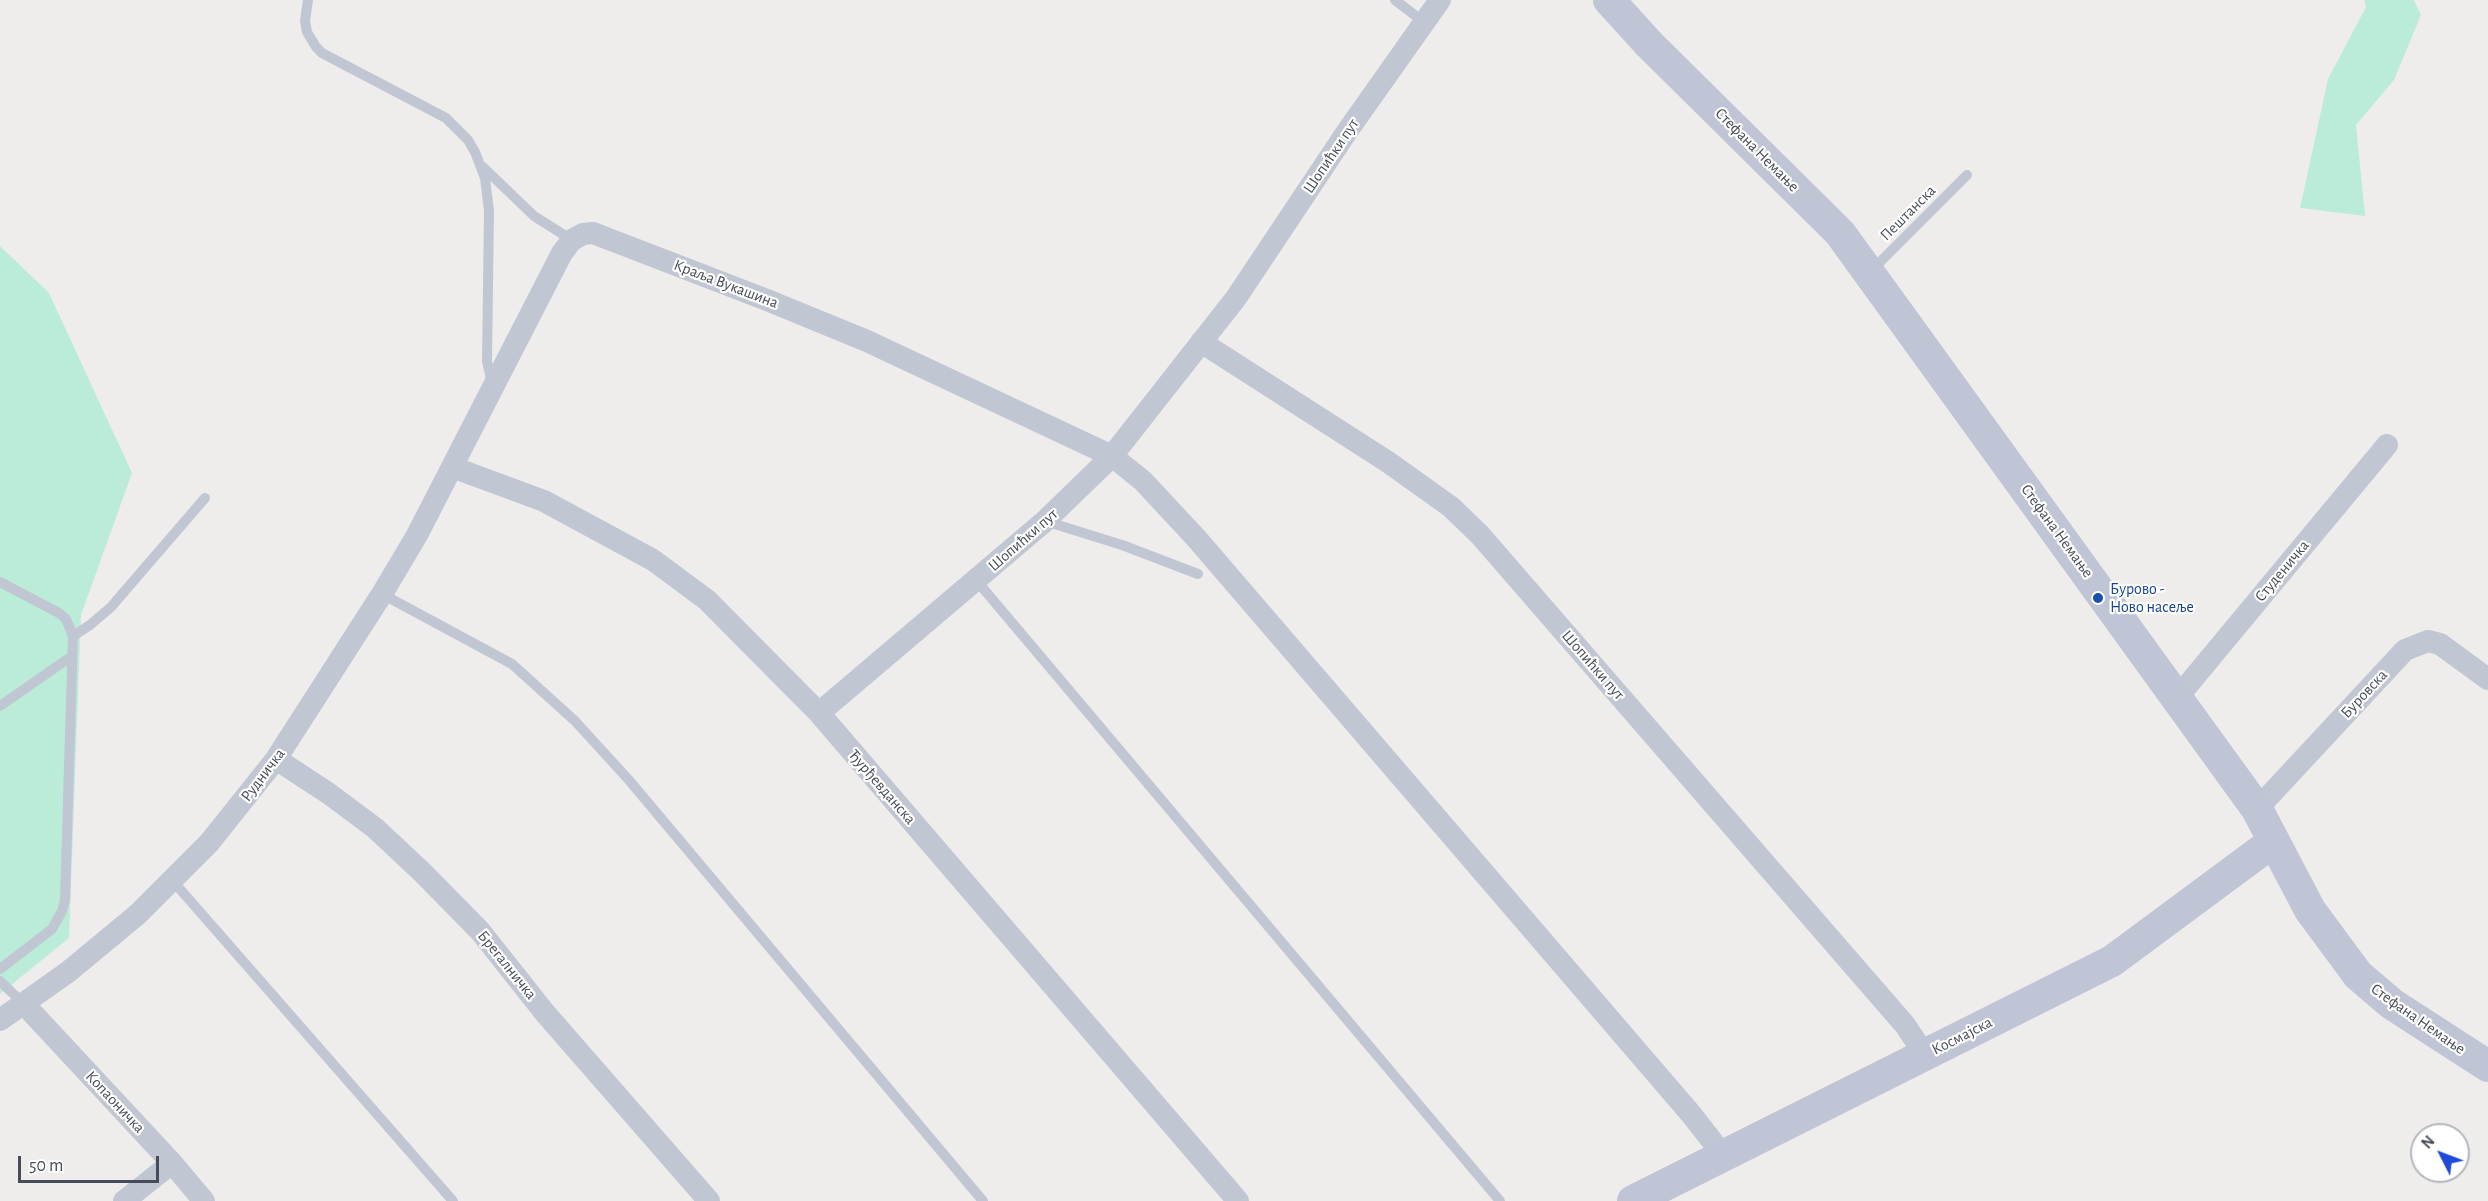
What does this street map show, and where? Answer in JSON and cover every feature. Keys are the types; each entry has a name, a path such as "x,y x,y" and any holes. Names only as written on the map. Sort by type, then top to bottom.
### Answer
{"street":[{"name":"Шопићки пут","path":"819,713 1045,521 1112,456 1236,298 1346,133 1440,0"},
{"name":"Стефана Немање","path":"1609,0 1649,44 1840,233 1870,272 2257,809 2310,910 2358,975 2392,1004 2488,1066"},
{"name":"Краља Вукашина","path":"572,240 583,234 593,233 767,300 867,341 1112,456 1143,481 1197,539 1724,1155"},
{"path":"452,467 562,253 572,240"},
{"name":"Шопићки пут","path":"1202,342 1388,462 1451,507 1480,535 1905,1025 1925,1055"},
{"name":"Студеничка","path":"2177,698 2387,445"},
{"name":"Рудничка","path":"0,1020 24,1004 138,914 209,843 276,759 382,594 417,535 452,467"},
{"name":"Ђурђевданска","path":"452,467 544,501 653,560 706,600 819,713 1238,1201"},
{"name":"Буровска","path":"2257,809 2406,650 2428,641 2440,644 2488,679"},
{"name":"Брегалничка","path":"276,759 328,793 375,828 480,931 545,1013 709,1201"},
{"name":"Космајска","path":"1633,1201 2112,961 2274,841"},
{"name":"Копаоничка","path":"24,1004 172,1163 204,1201"},
{"path":"124,1201 172,1163"}],"lane":[{"path":"308,0 305,21 307,32 322,53 446,118 468,140 481,165 489,211 487,361 493,388"},
{"path":"1395,0 1425,23"},
{"path":"481,165 534,216 572,240"},
{"name":"Пештанска","path":"1870,272 1967,175"},
{"path":"73,636 111,607 205,498"},
{"path":"1045,521 1122,545 1198,574"},
{"path":"976,580 1500,1201"},
{"path":"0,582 59,613 66,620 73,636 65,900 52,929 0,969"},
{"path":"382,594 512,664 575,721 628,779 983,1201"},
{"path":"0,705 72,656"},
{"path":"172,880 453,1201"},
{"path":"0,981 24,1004"}],"green space":[{"path":"2364,0 2414,0 2421,15 2394,80 2356,125 2365,216 2300,208 2328,79 2366,7"},
{"path":"0,246 49,293 132,473 81,615 69,938 0,994"}],"place":[{"name":"Бурово - Ново насеље","path":"2098,598"}]}
